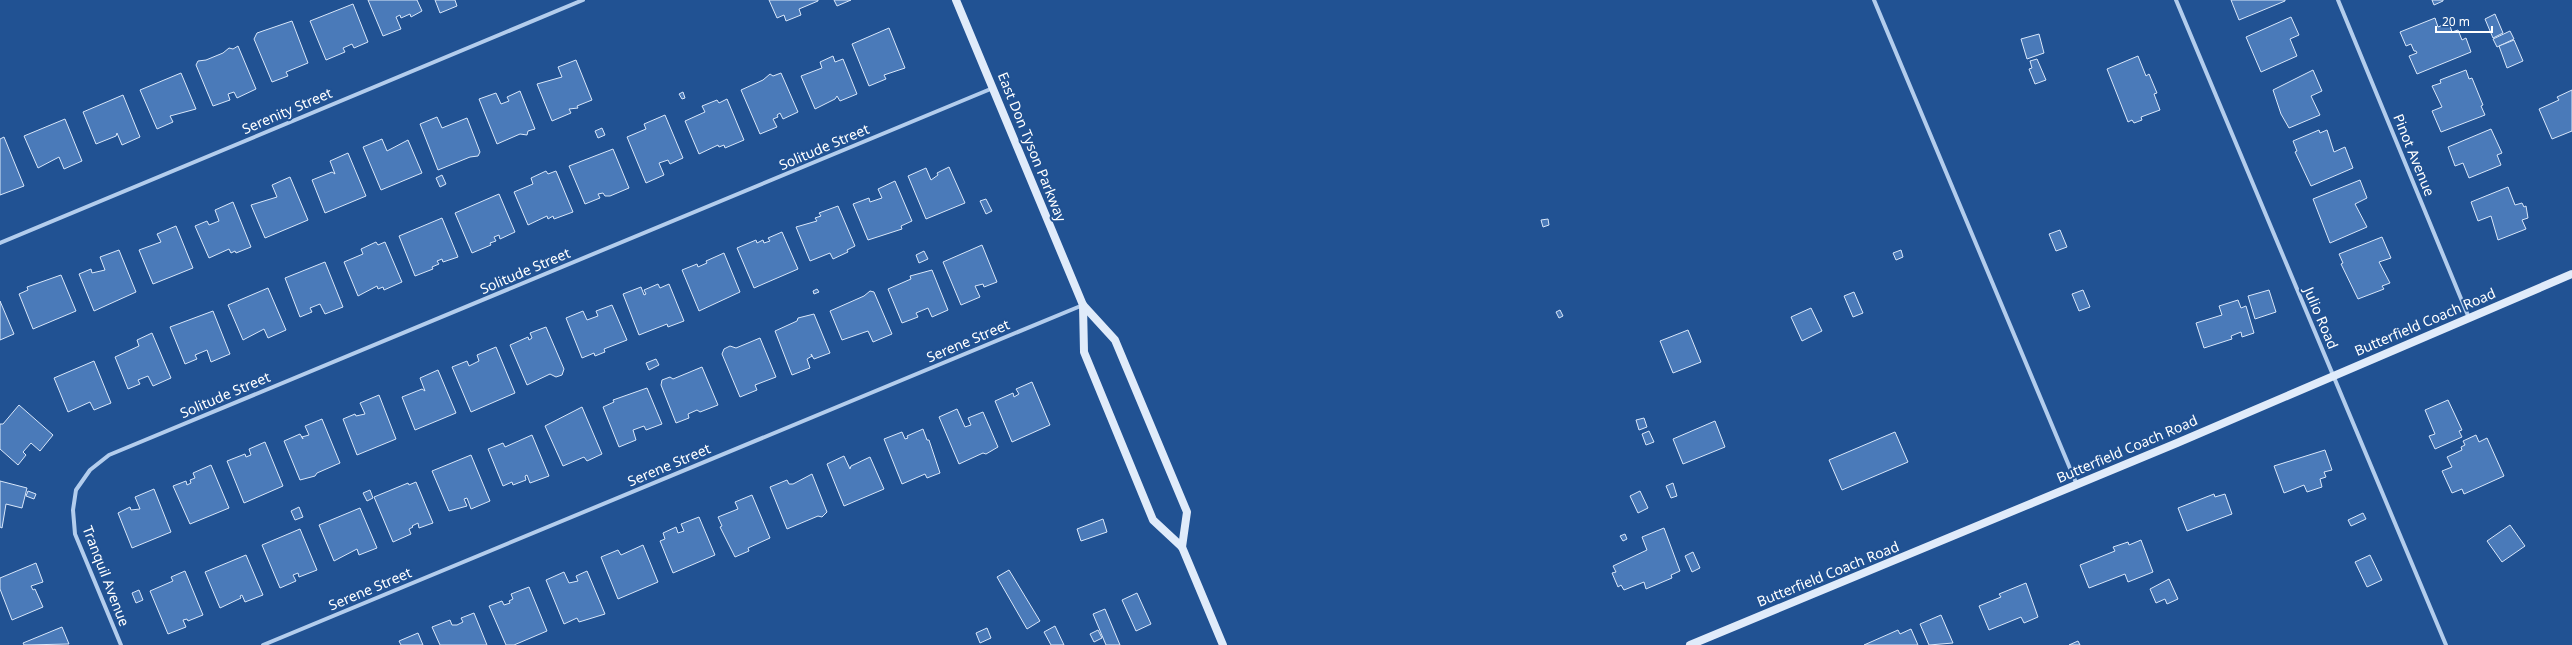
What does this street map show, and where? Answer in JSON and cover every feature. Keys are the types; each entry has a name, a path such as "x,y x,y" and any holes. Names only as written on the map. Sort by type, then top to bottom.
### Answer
{"main road":[{"name":"East Don Tyson Parkway","path":"956,0 1083,305 1115,340 1187,512 1182,547"},
{"name":"Butterfield Coach Road","path":"1690,645 2077,485 2572,274"},
{"name":"East Don Tyson Parkway","path":"1083,305 1084,352 1153,520 1182,547 1223,645"}],"street":[{"name":"Serenity Street","path":"0,243 583,0"},
{"path":"1874,0 2077,485"},
{"name":"Julio Road","path":"2176,0 2446,645"},
{"name":"Pinot Avenue","path":"2338,0 2469,318"},
{"name":"Solitude Street","path":"76,490 90,470 109,455 993,88"},
{"name":"Serene Street","path":"263,645 1083,305"},
{"name":"Tranquil Avenue","path":"76,490 73,510 75,534 121,645"}],"building":[{"path":"368,0 417,0 422,11 411,17 410,14 401,18 400,15 396,17 401,29 383,36"},
{"path":"435,0 455,0 457,6 440,13"},
{"path":"769,0 818,1 799,9 801,15 786,21 784,15 777,18"},
{"path":"834,0 851,0 837,6"},
{"path":"2231,0 2285,0 2285,1 2239,20"},
{"path":"2432,0 2443,0 2443,1 2434,5"},
{"path":"353,4 368,42 354,48 352,44 343,48 345,52 326,60 310,21"},
{"path":"2495,14 2503,33 2493,38 2485,19"},
{"path":"2291,17 2299,35 2290,39 2297,56 2261,72 2246,37"},
{"path":"2435,18 2438,27 2449,23 2452,32 2458,30 2462,40 2466,38 2471,52 2417,74 2409,56 2417,53 2414,51 2411,44 2406,46 2400,32"},
{"path":"292,21 308,63 286,72 288,76 272,82 254,39 257,33"},
{"path":"889,28 905,68 884,75 886,79 869,86 852,44"},
{"path":"2510,31 2514,39 2497,47 2493,39"},
{"path":"2039,34 2044,53 2027,59 2021,39"},
{"path":"2514,40 2523,61 2507,68 2499,46"},
{"path":"238,46 256,89 237,98 234,92 228,94 230,100 213,106 196,65 198,61 206,60 223,53 229,48 233,49"},
{"path":"833,56 835,62 843,59 857,94 840,101 837,96 835,99 815,109 801,76 822,68 820,62"},
{"path":"2138,56 2146,76 2149,74 2157,93 2154,94 2160,110 2141,117 2142,120 2134,123 2132,120 2128,122 2107,69"},
{"path":"2037,59 2046,80 2035,84 2029,69 2032,68 2030,61"},
{"path":"576,60 592,100 577,106 578,108 569,109 571,113 552,121 537,84 562,77 558,67"},
{"path":"2313,70 2322,91 2311,96 2320,115 2289,128 2281,114 2273,90"},
{"path":"2466,70 2469,79 2472,78 2483,105 2481,106 2485,115 2441,132 2432,111 2442,107 2432,86 2441,83 2440,80"},
{"path":"181,73 196,109 170,116 173,122 157,129 140,90"},
{"path":"781,73 798,112 783,119 780,113 777,115 778,117 773,119 777,127 760,134 741,90 763,80 770,74 773,76"},
{"path":"2572,90 2572,131 2552,139 2539,109 2559,100 2557,97"},
{"path":"520,91 535,129 528,131 527,135 520,134 497,144 479,99 496,93 501,104 509,101 507,97"},
{"path":"683,92 685,98 682,99 679,94"},
{"path":"123,95 140,137 122,145 117,133 116,136 96,144 83,112"},
{"path":"727,99 744,140 725,148 724,145 719,147 718,145 699,154 685,121 705,112 702,106 717,100 719,103"},
{"path":"665,115 683,158 670,164 668,160 659,163 664,175 646,183 627,137 646,129 644,124"},
{"path":"437,117 442,128 467,118 480,152 478,156 470,157 438,170 420,124"},
{"path":"65,119 82,161 64,169 59,157 38,168 24,136"},
{"path":"602,128 605,135 598,138 595,131"},
{"path":"2491,129 2502,153 2497,155 2501,165 2469,178 2463,163 2455,166 2448,147"},
{"path":"2319,130 2320,133 2327,130 2334,152 2345,147 2353,168 2311,186 2295,152 2297,151 2293,141"},
{"path":"4,137 24,186 0,195 0,139"},
{"path":"382,139 387,151 408,140 422,173 381,190 363,147"},
{"path":"613,149 629,188 610,196 605,196 603,193 598,194 600,198 585,204 569,166"},
{"path":"348,153 366,196 325,213 312,180 332,172 335,174 330,161"},
{"path":"949,167 965,203 926,219 908,176 926,168 931,180 938,175 937,173"},
{"path":"546,171 548,174 556,171 573,212 554,219 553,216 548,219 547,216 528,225 514,192 533,184 531,178"},
{"path":"442,175 446,184 440,187 436,178"},
{"path":"290,177 308,220 265,238 251,205 277,197 272,185"},
{"path":"2360,180 2367,198 2355,204 2367,227 2330,243 2313,199"},
{"path":"895,181 912,221 901,226 902,229 868,240 853,204 869,198 870,202 882,198 878,189"},
{"path":"2508,187 2515,205 2522,203 2524,207 2526,206 2528,218 2522,220 2526,229 2498,240 2491,216 2478,221 2471,202"},
{"path":"499,194 515,232 500,239 499,235 494,237 496,241 490,243 491,245 472,253 455,213"},
{"path":"986,199 992,211 986,214 980,201"},
{"path":"233,202 251,247 236,253 235,251 231,253 229,249 209,258 195,226 207,221 209,225 219,221 215,210"},
{"path":"838,206 855,246 847,250 848,252 833,259 830,253 810,261 796,227 817,221 815,218 821,216 819,213"},
{"path":"442,218 458,257 443,262 442,259 437,261 439,264 432,267 433,269 415,276 399,236"},
{"path":"1548,219 1549,225 1543,227 1541,220"},
{"path":"176,226 193,268 153,284 139,250 161,242 157,234"},
{"path":"2060,230 2067,247 2056,251 2049,234"},
{"path":"782,232 798,269 754,288 737,248 756,240 757,243 763,240 764,243 770,241 768,238"},
{"path":"2382,237 2391,258 2379,262 2390,283 2382,286 2384,289 2358,299 2341,264 2343,263 2339,254"},
{"path":"376,242 378,245 385,242 402,282 384,290 383,287 378,289 377,286 358,296 344,262 363,254 361,249"},
{"path":"982,245 997,282 984,287 983,284 975,286 980,297 961,305 943,262"},
{"path":"119,250 136,292 94,311 79,274 91,269 92,273 105,270 100,257"},
{"path":"1901,250 1903,257 1896,260 1893,253"},
{"path":"924,251 928,259 919,263 916,255"},
{"path":"724,253 740,292 699,311 682,270 697,264 698,267 707,263 706,261"},
{"path":"325,262 343,307 325,314 320,304 310,308 312,312 300,317 285,278"},
{"path":"932,270 948,310 932,317 928,308 916,313 918,317 902,323 888,289 911,279 910,276"},
{"path":"61,275 76,311 33,329 19,294 28,290 27,287"},
{"path":"658,284 660,288 669,284 684,321 668,327 667,324 639,335 623,294 641,287 644,295 646,294 644,290"},
{"path":"268,288 286,330 268,338 264,329 243,340 228,305"},
{"path":"817,289 819,292 814,294 813,291"},
{"path":"2083,290 2090,307 2079,311 2072,294"},
{"path":"2269,290 2276,312 2255,319 2248,296"},
{"path":"870,291 874,292 892,334 873,342 868,331 842,340 830,311 864,296"},
{"path":"1854,292 1863,313 1853,317 1844,296"},
{"path":"2238,300 2241,308 2246,306 2254,333 2242,337 2241,332 2231,336 2232,339 2204,348 2196,323 2222,315 2219,306"},
{"path":"0,301 14,334 0,340"},
{"path":"612,305 627,340 604,349 605,352 595,356 594,353 582,358 566,318 583,311 587,320 598,316 596,311"},
{"path":"1811,308 1822,331 1802,341 1791,317"},
{"path":"1560,310 1563,316 1559,318 1556,312"},
{"path":"213,311 230,354 211,362 207,350 195,355 197,359 185,364 170,327"},
{"path":"814,314 830,353 814,359 811,354 812,356 807,359 810,368 792,375 775,331 797,321 798,318"},
{"path":"546,327 564,369 562,375 556,377 550,374 527,385 510,345 528,337 529,340 532,338 530,333"},
{"path":"1688,330 1701,362 1673,373 1660,341"},
{"path":"152,333 171,378 153,386 148,376 138,380 140,384 128,389 115,357 139,346 137,340"},
{"path":"760,338 776,377 755,385 757,390 740,397 722,354 724,349 730,346 736,348"},
{"path":"496,347 515,393 471,412 452,367 467,361 469,366 479,361 477,355"},
{"path":"656,359 659,365 649,370 646,363"},
{"path":"94,361 111,403 94,410 90,402 68,412 54,378"},
{"path":"702,367 718,405 700,412 697,410 688,414 689,418 676,423 661,385 662,380 670,377 673,379"},
{"path":"438,370 456,413 415,430 402,397 422,389 425,391 420,378"},
{"path":"1032,382 1050,425 1012,442 995,401 1013,393 1014,397 1019,394 1016,389"},
{"path":"647,388 662,424 646,430 644,426 633,430 636,440 619,447 603,407 614,402 613,400"},
{"path":"379,395 396,439 357,455 343,419 355,414 356,416 365,414 360,403"},
{"path":"2448,400 2462,430 2459,431 2462,437 2435,449 2429,436 2435,434 2425,410"},
{"path":"19,405 53,435 40,451 31,443 23,452 26,455 18,465 0,449 0,424 3,424"},
{"path":"582,407 602,454 587,461 584,457 563,466 545,426"},
{"path":"957,409 965,427 971,425 968,418 983,412 998,447 986,454 983,453 959,464 939,417"},
{"path":"1644,418 1647,427 1639,430 1636,420"},
{"path":"322,419 340,463 317,473 315,476 300,480 284,441 300,434 303,439 302,437 309,435 305,426"},
{"path":"1715,421 1725,447 1683,464 1673,439"},
{"path":"923,429 927,440 929,440 940,473 927,478 925,474 902,484 884,439 902,432 905,439 908,438 907,436"},
{"path":"1649,431 1654,442 1646,445 1642,434"},
{"path":"1895,432 1908,462 1842,490 1829,460"},
{"path":"532,435 549,476 530,483 527,475 525,476 526,480 513,485 512,482 503,486 488,449 503,443 505,447"},
{"path":"2476,435 2479,442 2487,438 2504,476 2464,494 2462,489 2452,493 2442,471 2452,467 2447,457 2462,450 2461,447 2465,445 2463,441"},
{"path":"265,442 283,486 244,503 227,461 245,454 246,457 251,455 249,449"},
{"path":"2325,450 2332,470 2324,472 2326,477 2320,479 2322,487 2307,492 2304,485 2284,493 2274,466"},
{"path":"471,455 490,501 471,509 467,498 464,499 467,506 449,511 432,471"},
{"path":"844,456 850,469 851,466 870,457 884,489 844,506 827,464"},
{"path":"211,465 229,508 190,524 173,486 186,481 187,485 191,483 190,480 195,478 193,473"},
{"path":"812,474 827,512 822,517 818,516 787,529 770,487 787,480 789,484 793,484"},
{"path":"0,481 27,488 22,508 6,504 2,528 0,527"},
{"path":"416,482 433,523 419,528 418,523 409,529 411,534 393,542 374,497 408,483 409,485"},
{"path":"1673,483 1677,496 1671,498 1666,486"},
{"path":"154,489 171,532 132,548 118,513 130,507 131,510 140,509 135,497"},
{"path":"370,490 373,498 367,501 363,493"},
{"path":"28,491 36,494 34,499 26,496"},
{"path":"1640,491 1648,508 1638,513 1630,496"},
{"path":"2214,494 2215,497 2225,494 2232,514 2187,531 2178,508"},
{"path":"752,495 770,538 748,548 749,551 735,557 720,527 722,526 718,517 738,509 735,502"},
{"path":"299,507 303,517 295,520 291,511"},
{"path":"360,508 377,548 359,555 357,549 334,561 319,525"},
{"path":"2363,513 2366,519 2351,526 2348,520"},
{"path":"699,517 715,555 673,573 660,541 665,539 663,533 676,527 678,533 684,531 681,524"},
{"path":"1103,519 1107,532 1081,541 1077,529"},
{"path":"2510,525 2525,546 2502,562 2487,541"},
{"path":"1664,528 1680,571 1671,575 1672,578 1646,589 1644,582 1624,590 1621,585 1618,587 1612,573 1616,572 1613,566 1647,550 1642,537"},
{"path":"300,529 317,570 299,577 298,573 293,575 296,581 280,588 262,545"},
{"path":"1625,534 1627,539 1623,541 1620,536"},
{"path":"2141,540 2153,572 2128,582 2125,574 2089,588 2080,565 2115,551 2113,547 2128,542 2129,545"},
{"path":"643,545 658,582 618,599 601,557 618,550 621,555"},
{"path":"1693,552 1700,568 1692,572 1685,556"},
{"path":"246,555 263,595 245,602 242,595 240,596 241,598 220,608 205,572"},
{"path":"2370,555 2382,580 2367,587 2355,562"},
{"path":"36,563 43,582 31,586 33,590 35,589 43,607 12,620 0,589 0,578"},
{"path":"1009,570 1040,621 1027,629 997,577"},
{"path":"185,571 203,615 188,621 187,619 183,620 186,627 168,634 150,591 173,581 171,577"},
{"path":"587,571 605,614 579,622 577,618 564,624 546,580 564,572 569,583 578,581 576,576"},
{"path":"2169,579 2178,599 2167,604 2165,599 2156,603 2150,589"},
{"path":"2026,583 2038,617 2024,623 2021,617 1989,630 1979,606 2001,597 1999,594"},
{"path":"529,587 547,631 514,645 506,645 489,606 502,601 504,605 510,603 509,601 513,599 511,594"},
{"path":"139,590 143,600 136,603 132,593"},
{"path":"1137,593 1151,624 1136,631 1122,600"},
{"path":"1105,609 1120,645 1106,645 1093,614"},
{"path":"474,613 487,645 440,645 432,627 450,620 452,625 457,625 463,622 461,618"},
{"path":"1941,615 1953,643 1929,645 1920,624"},
{"path":"1055,626 1064,645 1051,645 1044,632"},
{"path":"62,627 69,644 24,645 23,643"},
{"path":"987,628 991,638 980,643 976,633"},
{"path":"1911,629 1918,645 1864,645 1898,630 1900,634"},
{"path":"1098,630 1102,638 1094,642 1090,634"},
{"path":"418,633 423,645 401,645 399,641"},
{"path":"2078,641 2080,645 2069,645"}]}
